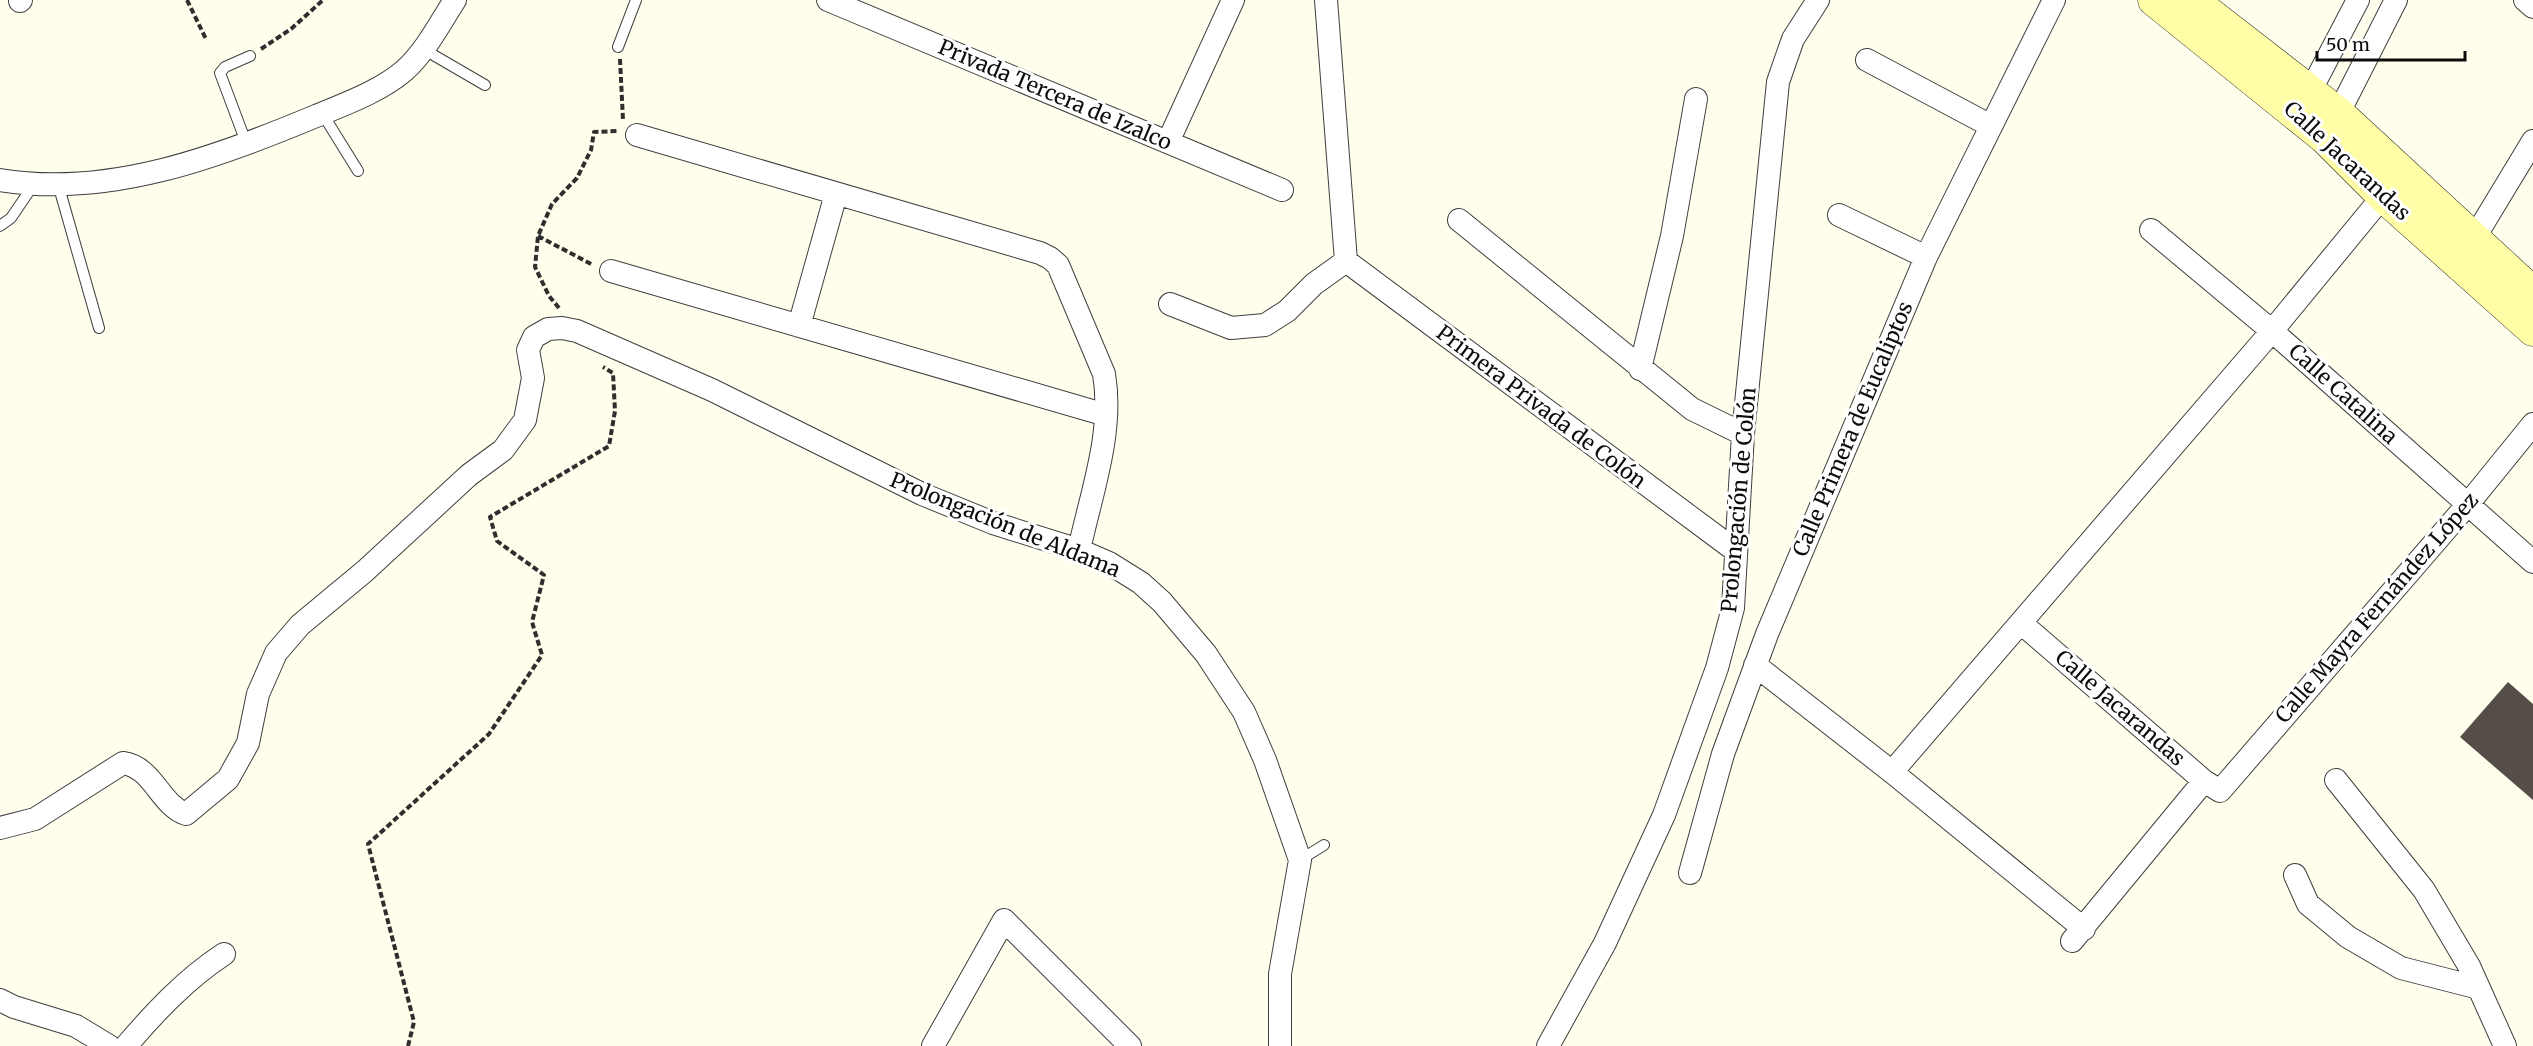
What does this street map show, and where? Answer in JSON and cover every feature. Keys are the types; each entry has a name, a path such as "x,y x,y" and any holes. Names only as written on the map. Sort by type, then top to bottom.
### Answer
{"main road":[{"name":"Calle Jacarandas","path":"2154,0 2304,102"},
{"name":"Calle Jacarandas","path":"2192,0 2466,251 2533,330"},
{"name":"Calle Jacarandas","path":"2332,126 2383,196 2533,293"}],"street":[{"name":"Privada Tercera de Izalco","path":"828,0 1282,190"},
{"path":"1168,142 1233,0"},
{"path":"1170,304 1231,328 1265,325 1287,312 1314,284 1346,261 1326,0"},
{"name":"Prolongación de Colón","path":"1548,1046 1605,943 1664,815 1717,668 1733,608 1743,434 1778,82 1793,39 1818,0"},
{"name":"Calle Primera de Eucaliptos","path":"1690,873 1723,754 1755,665 1926,257 2054,0"},
{"path":"2304,102 2358,0"},
{"path":"2332,126 2396,0"},
{"path":"2525,0 2533,7"},
{"path":"0,180 34,184 82,183 147,173 247,145 322,113 394,78 410,65 453,2"},
{"path":"1867,60 1991,126"},
{"path":"1640,369 1672,236 1696,99"},
{"path":"637,135 1050,258 1062,272 1104,374 1107,394 1103,441 1078,550"},
{"path":"2466,251 2533,141"},
{"path":"799,326 836,194"},
{"path":"1755,665 1892,772 2272,331 2383,196"},
{"path":"1839,215 1926,257"},
{"path":"1459,220 1692,409 1743,434"},
{"name":"Calle Catalina","path":"2151,230 2272,331 2533,562"},
{"name":"Primera Privada de Colón","path":"1346,261 1736,551"},
{"path":"611,272 1106,415"},
{"name":"Prolongación de Aldama","path":"0,828 35,819 123,763 134,764 151,779 176,811 186,814 228,779 248,743 258,694 276,653 294,632 469,476 503,450 525,420 533,378 528,350 534,337 548,329 561,328 577,331 712,390 922,494 1017,532 1078,550 1109,563 1141,583 1162,602 1206,654 1244,712 1257,737 1300,860 1280,974 1280,1046"},
{"name":"Calle Mayra Fernández López","path":"1892,772 2078,935 2468,504 2533,424"},
{"name":"Calle Jacarandas","path":"2021,624 2212,786"},
{"path":"2336,780 2424,890 2469,966 2505,1046"},
{"path":"2295,875 2308,904 2348,938 2401,968 2479,988"},
{"path":"933,1046 1004,920 1130,1046"},
{"path":"126,1046 180,988 204,967 224,954"},
{"path":"0,1000 14,1007 76,1026 109,1046"}],"lane":[{"path":"618,47 636,0"},
{"path":"423,48 485,85"},
{"path":"247,145 220,74 225,67 250,56"},
{"path":"322,113 358,171"},
{"path":"0,226 12,218 34,184"},
{"path":"58,184 99,328"},
{"path":"1300,860 1324,845"}],"path":[{"path":"187,0 206,39"},
{"path":"250,56 291,29 323,0"},
{"path":"577,331 549,296 535,267 538,236 552,204 577,178 591,150 594,132 624,131 620,103 618,47"},
{"path":"538,236 584,262 611,272"},
{"path":"408,1046 414,1022 368,844 489,734 542,655 532,622 544,575 497,540 490,517 609,446 615,411 614,373 594,362"}],"building":[{"path":"2508,682 2533,704 2533,800 2460,737"}]}
